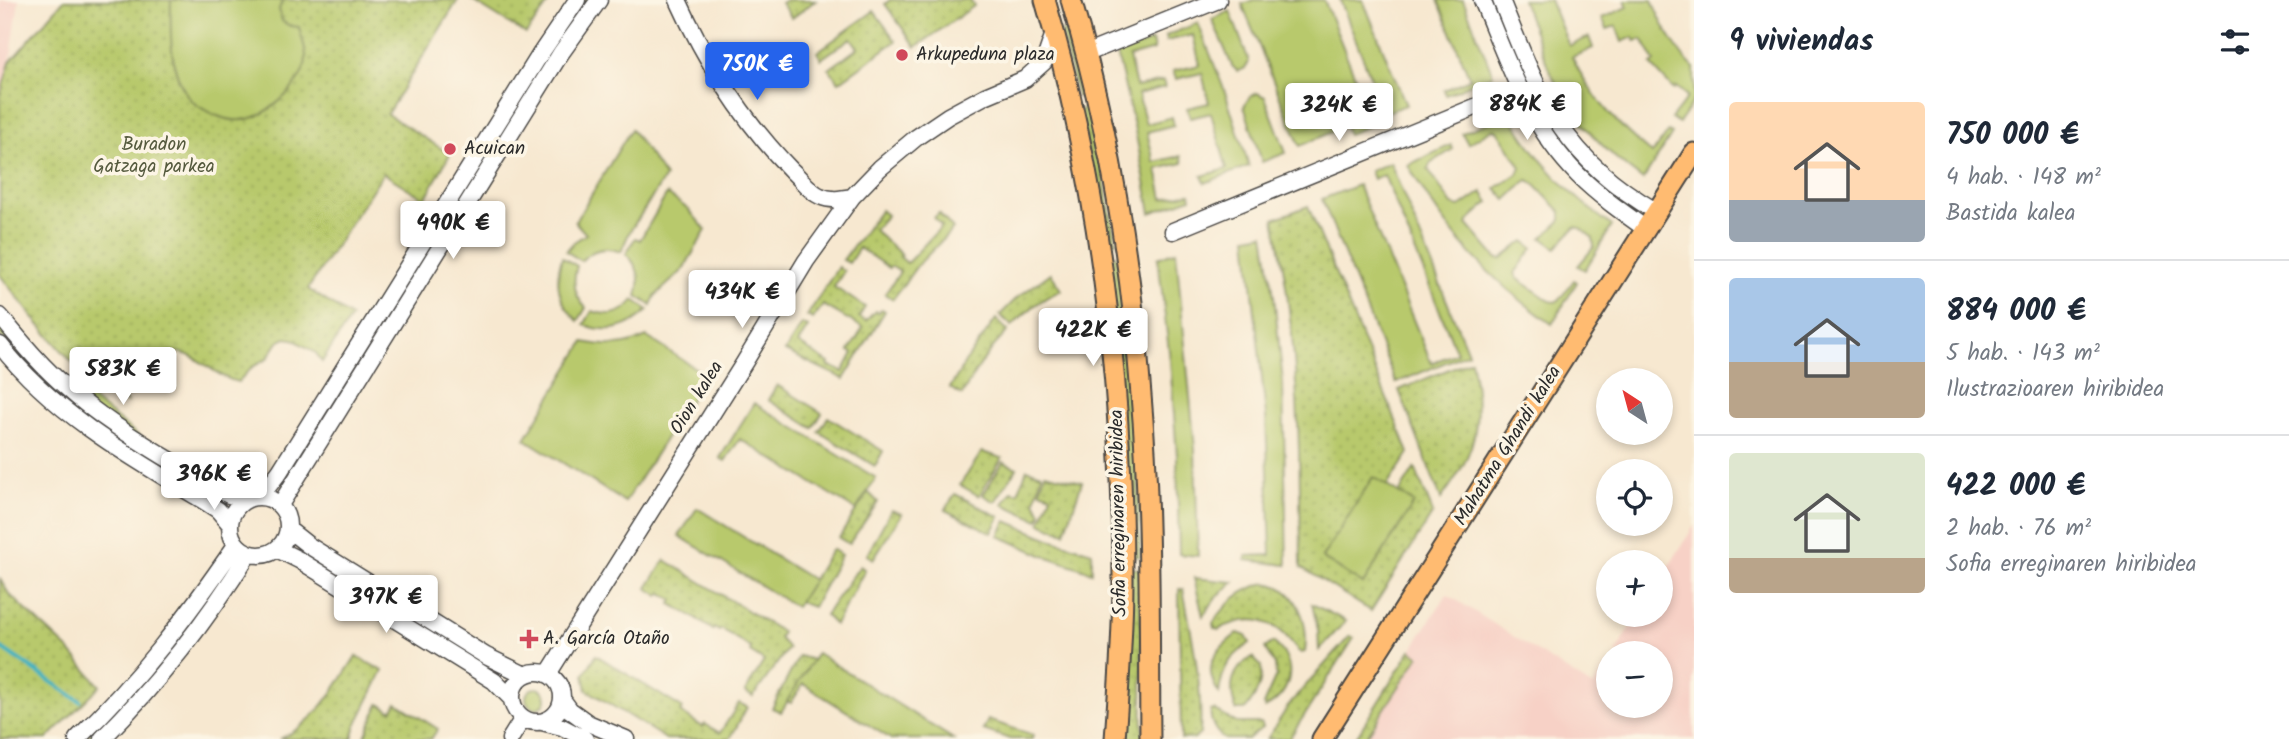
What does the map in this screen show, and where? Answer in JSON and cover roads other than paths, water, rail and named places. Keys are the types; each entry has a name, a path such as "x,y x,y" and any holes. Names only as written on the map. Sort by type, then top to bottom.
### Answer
{"main road":[{"name":"Sofia erreginaren hiribidea","path":"1045,0 1072,104 1100,253 1116,393 1123,582 1115,739"},
{"name":"Sofia erreginaren hiribidea","path":"1071,0 1110,166 1125,248 1141,396 1148,562 1150,739"},
{"name":"Mahatma Ghandi kalea","path":"1322,739 1694,153"}],"street":[{"path":"0,316 31,353 92,408 213,487 229,495 256,497 280,505 288,521 289,530 285,541 277,549 259,555 242,549 231,535 233,513 241,504 256,497 280,471 527,74 577,0"},
{"path":"280,505 561,53 599,0"},
{"path":"678,0 695,39 719,80 774,152 818,196 836,200 852,197"},
{"path":"1085,54 1218,0"},
{"path":"1482,0 1519,89 1548,140 1577,175 1595,191 1651,220"},
{"path":"1501,0 1533,79 1563,132 1591,164 1651,220"},
{"name":"Oion kalea","path":"548,674 806,261 852,197 880,168 917,137 985,96 1025,79 1044,62 1054,31"},
{"path":"1173,231 1519,89"},
{"path":"0,345 45,394 82,425 204,500 218,510 230,524"},
{"path":"289,530 308,545 486,656 525,675"},
{"path":"77,739 116,702 242,549"},
{"path":"102,739 174,659 217,602 242,549"},
{"path":"277,549 494,681 512,699"},
{"path":"536,672 548,674 556,680 561,689 559,709 552,718 542,722 523,719 515,710 512,699 517,681 536,672"},
{"path":"562,699 570,710 588,723 626,739"},
{"path":"510,739 523,719"},
{"path":"542,722 562,727 585,739"}],"waterway":[{"path":"0,647 80,701"}],"place":[{"name":"Arkupeduna plaza","path":"902,55"},
{"name":"Acuican","path":"450,149"},
{"name":"A. García Otaño","path":"529,639"}],"park label":[{"name":"Buradon Gatzaga parkea","path":"154,156"}]}
